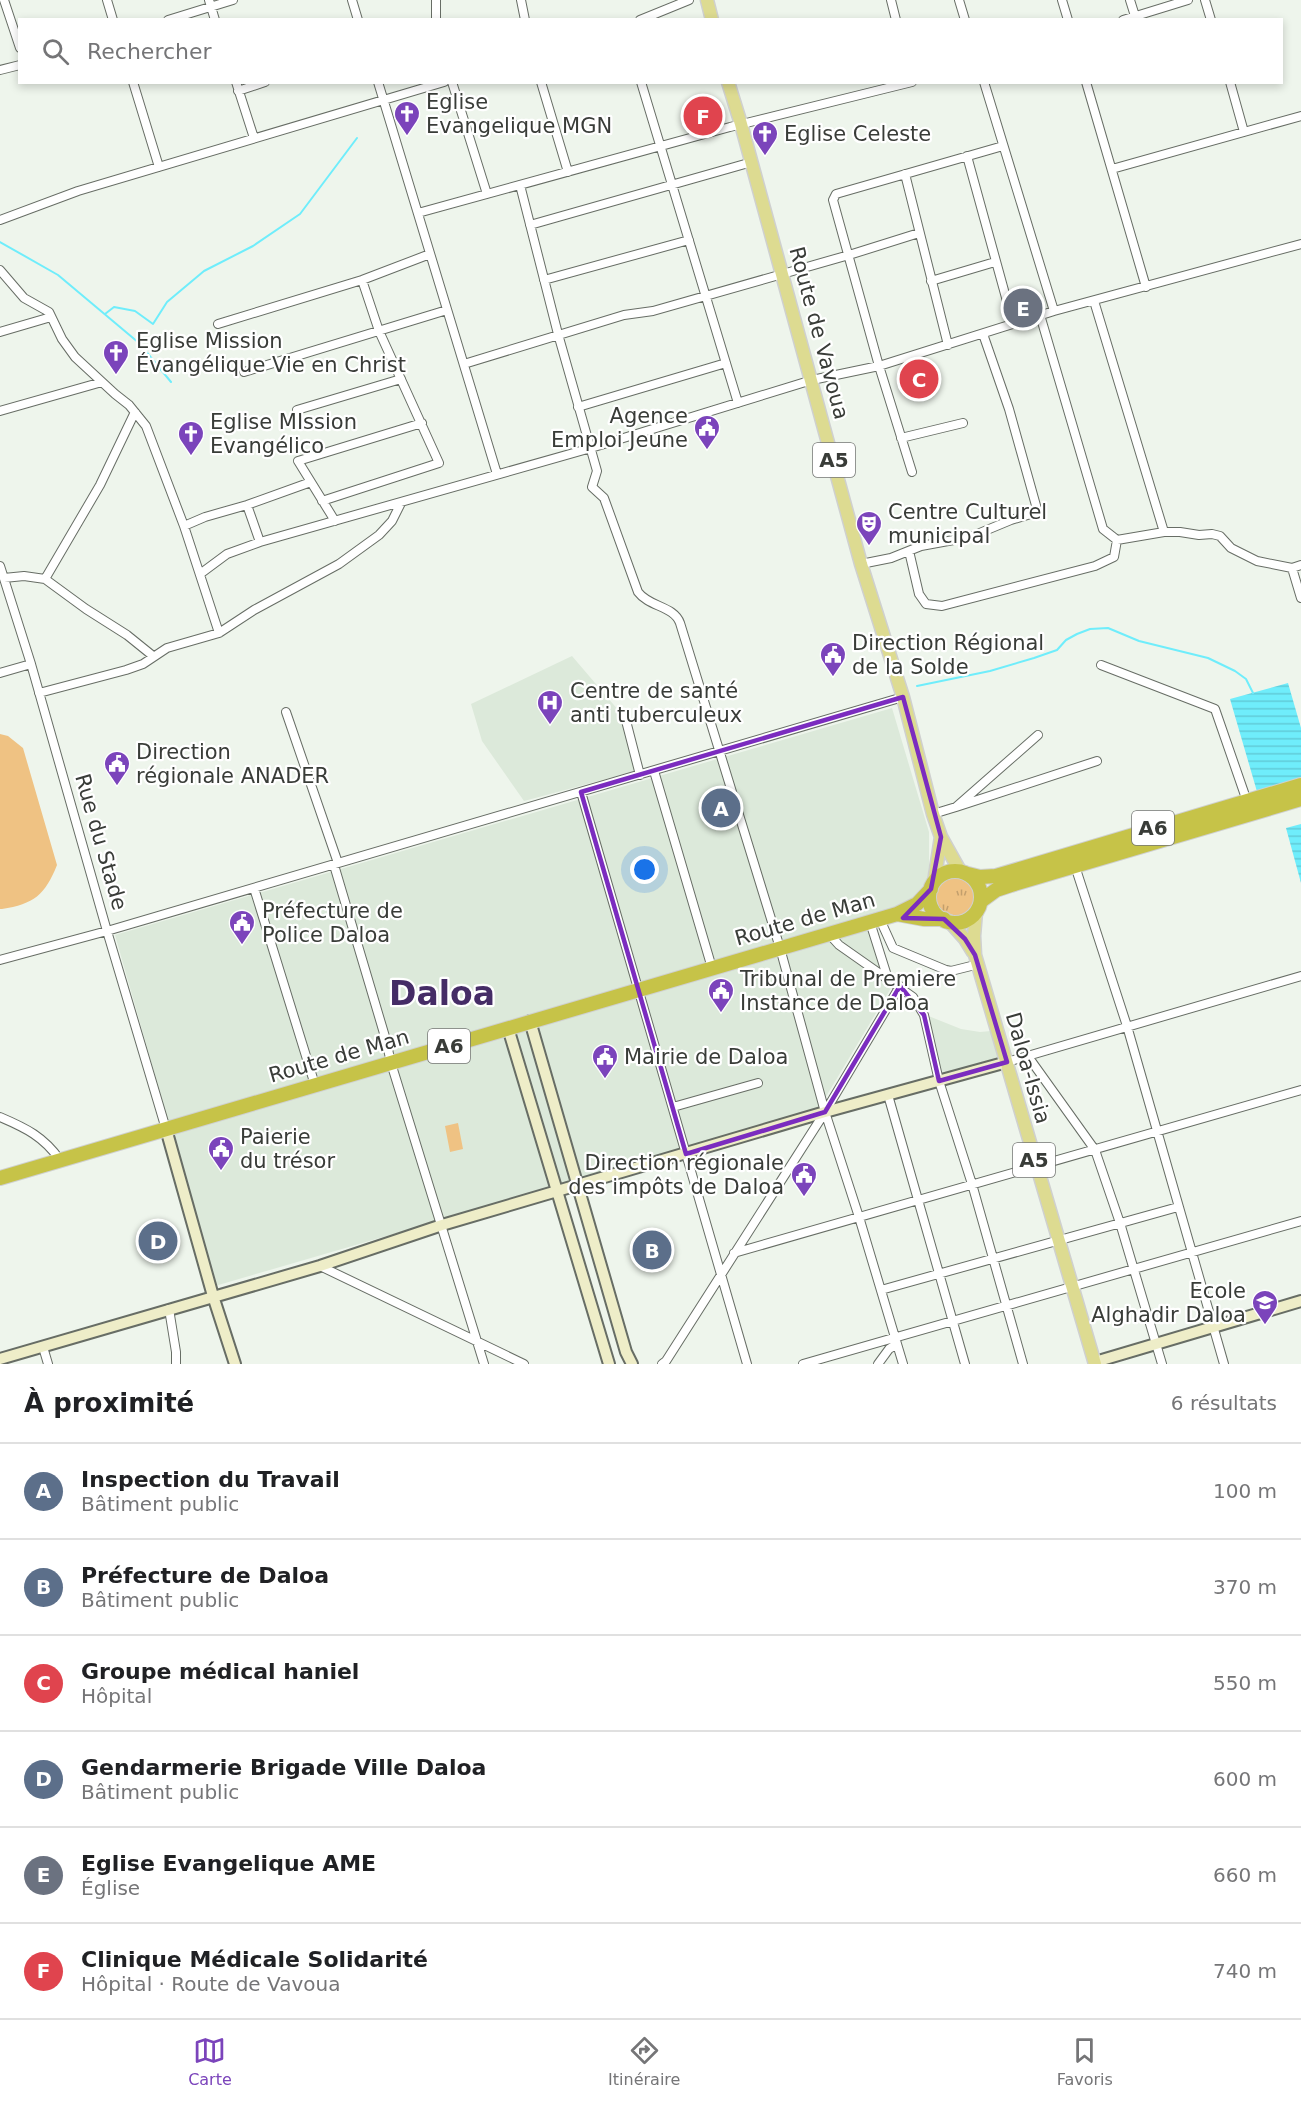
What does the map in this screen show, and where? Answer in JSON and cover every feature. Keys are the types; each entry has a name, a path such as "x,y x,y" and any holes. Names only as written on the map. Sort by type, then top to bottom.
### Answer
{"highway":[{"name":"A6","path":"978,907 996,890 1075,866 1249,807 1301,785"},
{"name":"A6","path":"964,873 980,877 996,876 1249,807 1301,799"},
{"path":"946,873 964,873 979,886 978,907 966,920 946,920 936,913 931,904 932,886 946,873"},
{"name":"A6","path":"897,914 917,904 932,886"},
{"name":"A6","path":"897,914 946,920"},
{"name":"Route de Man","path":"0,1178 780,948 829,934 875,926 897,914"}],"main road":[{"path":"707,0 712,18"},
{"name":"Route de Vavoua","path":"729,84 752,162 861,564 903,697 941,837"},
{"name":"A5","path":"941,837 964,873"},
{"name":"A5","path":"932,886 941,837"},
{"name":"A5","path":"973,961 978,907"},
{"name":"A5","path":"946,920 965,939 973,961"},
{"name":"Daloa-Issia","path":"973,961 1007,1062 1092,1363"}],"street":[{"path":"4,0 18,42"},
{"path":"107,0 113,18"},
{"path":"173,18 210,3 233,0"},
{"path":"352,0 357,18"},
{"path":"436,0 436,18"},
{"path":"521,0 525,18"},
{"path":"645,18 689,0"},
{"path":"891,0 896,18"},
{"path":"959,0 964,18"},
{"path":"1062,0 1067,18"},
{"path":"1130,0 1135,16"},
{"path":"1129,18 1188,0"},
{"path":"1205,0 1210,18"},
{"path":"210,3 214,18"},
{"path":"0,70 18,66"},
{"path":"134,84 159,167"},
{"path":"254,84 237,87 254,138"},
{"path":"379,84 497,474"},
{"path":"0,220 78,191 437,84"},
{"path":"453,84 487,194"},
{"path":"542,84 568,172"},
{"path":"642,84 738,404"},
{"path":"418,213 741,124 908,84"},
{"path":"985,84 1054,311"},
{"path":"1087,84 1146,287"},
{"path":"1231,84 1244,132"},
{"path":"1112,170 1301,116"},
{"path":"912,472 879,366 833,200 836,194 1003,146"},
{"path":"967,156 1013,323"},
{"path":"530,225 752,162"},
{"path":"905,174 948,345"},
{"path":"520,185 558,334 597,471 592,487 604,498 638,592 643,599 675,613 678,618 780,948 825,1112 903,1364"},
{"path":"464,364 558,334 624,315 653,312 919,233"},
{"path":"544,280 689,240"},
{"path":"200,574 227,554 260,542 591,448 812,380 879,366 1040,315 1301,244"},
{"path":"218,324 362,280 430,254"},
{"path":"931,281 995,262"},
{"path":"0,270 24,298 49,312 62,339 75,357 129,405 146,426 219,633"},
{"path":"322,501 438,464 422,423 379,331 362,280"},
{"path":"1094,301 1164,532"},
{"path":"244,372 447,310"},
{"path":"1040,315 1103,529 1118,540 1164,532 1212,534 1220,536 1231,548 1257,561 1292,568 1301,565"},
{"path":"0,332 51,317"},
{"path":"861,564 891,558 921,546 970,537 1034,513 1037,509 1009,409 983,334"},
{"path":"578,407 726,363"},
{"path":"297,410 401,380"},
{"path":"0,411 102,382"},
{"path":"45,579 100,484 135,412"},
{"path":"335,521 298,462 299,460 422,423"},
{"path":"901,438 963,423"},
{"path":"183,526 205,517 247,506 311,482"},
{"path":"39,693 126,670 143,664 167,648 219,633 254,610 339,564 379,535 392,520 401,502"},
{"path":"247,506 260,542"},
{"path":"909,551 920,594 926,604 942,606 1095,566 1114,557 1118,540"},
{"name":"Rue du Stade","path":"0,566 4,578 4,589 31,664 166,1129"},
{"path":"1292,568 1301,598"},
{"path":"4,578 24,576 45,579 127,635 153,656"},
{"path":"0,673 31,664"},
{"path":"1101,665 1215,709 1249,807"},
{"path":"0,960 107,931 903,697"},
{"path":"286,712 336,864 391,1063 484,1364"},
{"path":"624,713 640,775"},
{"path":"956,807 1038,735"},
{"path":"933,814 1097,761"},
{"path":"654,771 712,968"},
{"path":"581,792 747,1364"},
{"path":"1075,866 1127,1026 1224,1364"},
{"path":"254,888 315,1085"},
{"path":"875,926 893,948 946,970 973,961"},
{"path":"875,926 888,979"},
{"path":"829,934 839,945 900,986 913,997 924,1014 939,1081 972,1185 1023,1364"},
{"path":"0,1359 320,1266 442,1225 1301,975"},
{"path":"664,1363 825,1112 900,986"},
{"path":"530,1021 626,1352 632,1364"},
{"path":"508,1028 609,1364"},
{"path":"1027,1055 1095,1150 1120,1223 1162,1364"},
{"path":"672,1107 758,1083"},
{"path":"734,1253 1301,1090"},
{"path":"888,1095 965,1364"},
{"path":"0,1117 19,1125 49,1144 60,1160"},
{"path":"166,1129 213,1296 235,1364"},
{"path":"881,1290 1178,1207"},
{"path":"803,1364 896,1340 953,1319 1301,1221"},
{"path":"320,1266 524,1364"},
{"path":"1092,1363 1301,1301"},
{"path":"169,1309 176,1364"},
{"path":"878,1364 896,1340"},
{"path":"43,1347 48,1364"}],"highlighted area":[{"path":"903,697 941,837 931,889 903,918 944,919 965,939 975,955 1007,1062 939,1081 924,1015 900,986 825,1112 686,1154 581,792"}],"shaded area":[{"name":"Centre de santé anti tuberculeux","path":"572,656 619,711 636,771 524,801 482,741 471,704"},
{"path":"892,708 929,832 927,881 910,900 866,916 891,988 818,1110 215,1286 115,935"},
{"path":"926,1015 961,1029 991,1031 998,1058 942,1075"}],"green space":[{"path":"0,734 8,736 23,748 57,865 48,884 37,896 22,904 2,909 0,909"},
{"path":"955,876 970,882 976,897 970,912 955,918 940,912 934,897 940,882"},
{"path":"458,1123 463,1149 450,1152 445,1126"}],"water":[{"path":"1288,683 1301,728 1301,783 1258,795 1230,699"},
{"path":"1301,824 1301,883 1286,828"}],"waterway":[{"path":"105,314 114,307 135,311 153,324 167,302 204,271 253,246 300,214 357,138"},
{"path":"0,242 58,275 139,343 171,382"},
{"path":"917,686 990,671 1034,658 1057,650 1066,640 1077,634 1090,629 1108,628 1139,641 1208,658 1246,679 1253,693"}],"place":[{"name":"Clinique Médicale Solidarité","path":"703,116"},
{"name":"Eglise Evangelique MGN","path":"407,137"},
{"name":"Eglise Celeste","path":"765,157"},
{"name":"Eglise Evangelique AME","path":"1023,308"},
{"name":"Eglise Mission Évangélique Vie en Christ","path":"116,376"},
{"name":"Groupe médical haniel","path":"919,379"},
{"name":"Agence Emploi Jeune","path":"707,451"},
{"name":"Eglise MIssion Evangélico","path":"191,457"},
{"name":"Centre Culturel municipal","path":"869,547"},
{"name":"Direction Régional de la Solde","path":"833,678"},
{"name":"Centre de santé anti tuberculeux","path":"550,726"},
{"name":"Direction régionale ANADER","path":"117,787"},
{"name":"Inspection du Travail","path":"721,808"},
{"name":"Préfecture de Police Daloa","path":"242,946"},
{"name":"Tribunal de Premiere Instance de Daloa","path":"721,1014"},
{"name":"Mairie de Daloa","path":"605,1080"},
{"name":"Paierie du trésor","path":"221,1172"},
{"name":"Direction régionale des impôts de Daloa","path":"804,1198"},
{"name":"Gendarmerie Brigade Ville Daloa","path":"158,1241"},
{"name":"Préfecture de Daloa","path":"652,1250"},
{"name":"Ecole Alghadir Daloa","path":"1265,1326"}],"district":[{"name":"Daloa","path":"442,993"}]}
